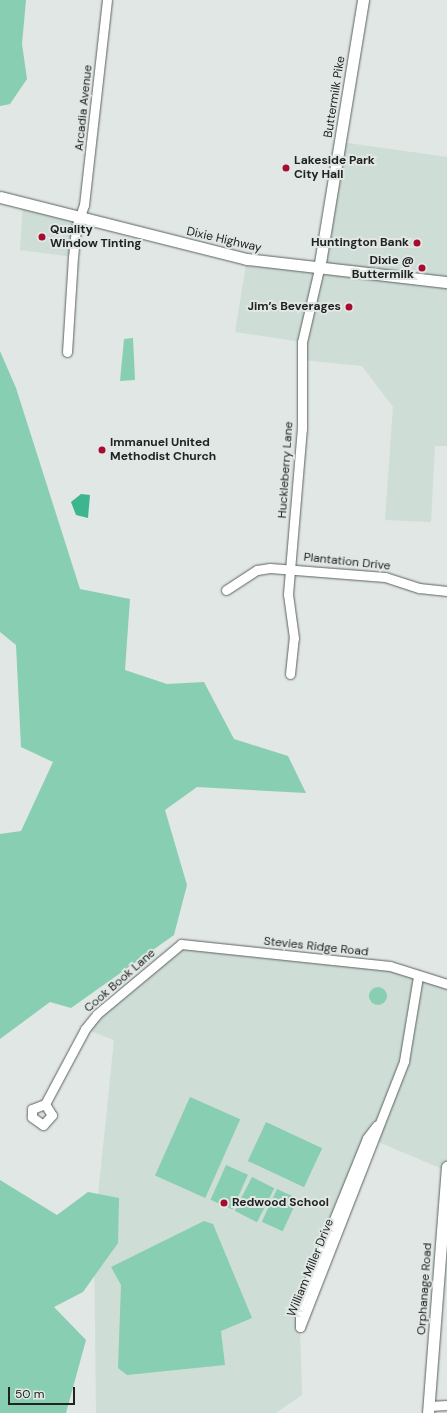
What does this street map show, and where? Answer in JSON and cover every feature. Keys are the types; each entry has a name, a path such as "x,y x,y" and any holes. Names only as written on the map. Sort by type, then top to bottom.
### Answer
{"main road":[{"name":"Buttermilk Pike","path":"319,269 363,0"},
{"name":"Dixie Highway","path":"0,197 247,259 319,269 447,282"},
{"name":"Orphanage Road","path":"428,1410 447,1167"}],"street":[{"name":"Arcadia Avenue","path":"67,352 76,228 83,218 107,0"},
{"name":"Huckleberry Lane","path":"290,674 294,638 289,608 290,568 302,429 302,342 319,269"},
{"name":"Plantation Drive","path":"226,590 262,568 290,568 385,577 419,588 447,592"},
{"name":"Stevies Ridge Road","path":"181,944 390,966 447,984"},
{"name":"Cook Book Lane","path":"45,1104 97,1014 181,944"},
{"name":"William Miller Drive","path":"378,1124 367,1138 300,1303 300,1327 376,1141 378,1124 404,1061 418,976"},
{"path":"428,1410 447,1405"}],"shaded area":[{"path":"0,0 26,0 22,44 27,79 10,104 0,106"},
{"path":"341,142 447,157 447,446 435,446 431,522 385,520 393,407 362,366 302,360 302,342 235,332 247,259 319,268"},
{"path":"23,203 83,218 73,257 20,250"},
{"path":"133,338 135,380 120,381 124,339"},
{"path":"0,351 16,388 80,589 130,599 125,670 167,684 204,682 234,739 288,756 306,793 197,787 165,810 187,885 174,935 71,1008 50,1002 0,1039 0,834 21,831 53,762 21,747 16,645 0,632"},
{"path":"81,494 90,495 88,518 76,515 71,502"},
{"name":"Redwood School","path":"181,944 390,966 447,984 447,1171 376,1141 300,1327 302,1395 276,1413 96,1413 94,1234 114,1040 85,1029"},
{"path":"378,987 384,990 387,996 384,1002 378,1005 372,1002 369,996 372,990"},
{"path":"190,1097 240,1119 205,1198 155,1176"},
{"path":"266,1122 322,1148 304,1187 248,1161"},
{"path":"226,1165 248,1175 232,1209 211,1200"},
{"path":"252,1177 274,1188 257,1222 235,1211"},
{"path":"0,1180 57,1215 88,1192 119,1198 118,1243 83,1292 54,1307 86,1340 66,1413 0,1413"},
{"path":"277,1189 298,1199 283,1231 262,1222"},
{"path":"204,1221 213,1224 252,1318 221,1331 225,1365 127,1375 118,1368 121,1285 111,1267"}],"place":[{"name":"Lakeside Park City Hall","path":"286,168"},
{"name":"Quality Window Tinting","path":"42,237"},
{"name":"Huntington Bank","path":"417,243"},
{"name":"Dixie @ Buttermilk","path":"422,268"},
{"name":"Jim’s Beverages","path":"349,307"},
{"name":"Immanuel United Methodist Church","path":"102,450"},
{"name":"Redwood School","path":"224,1203"}]}
